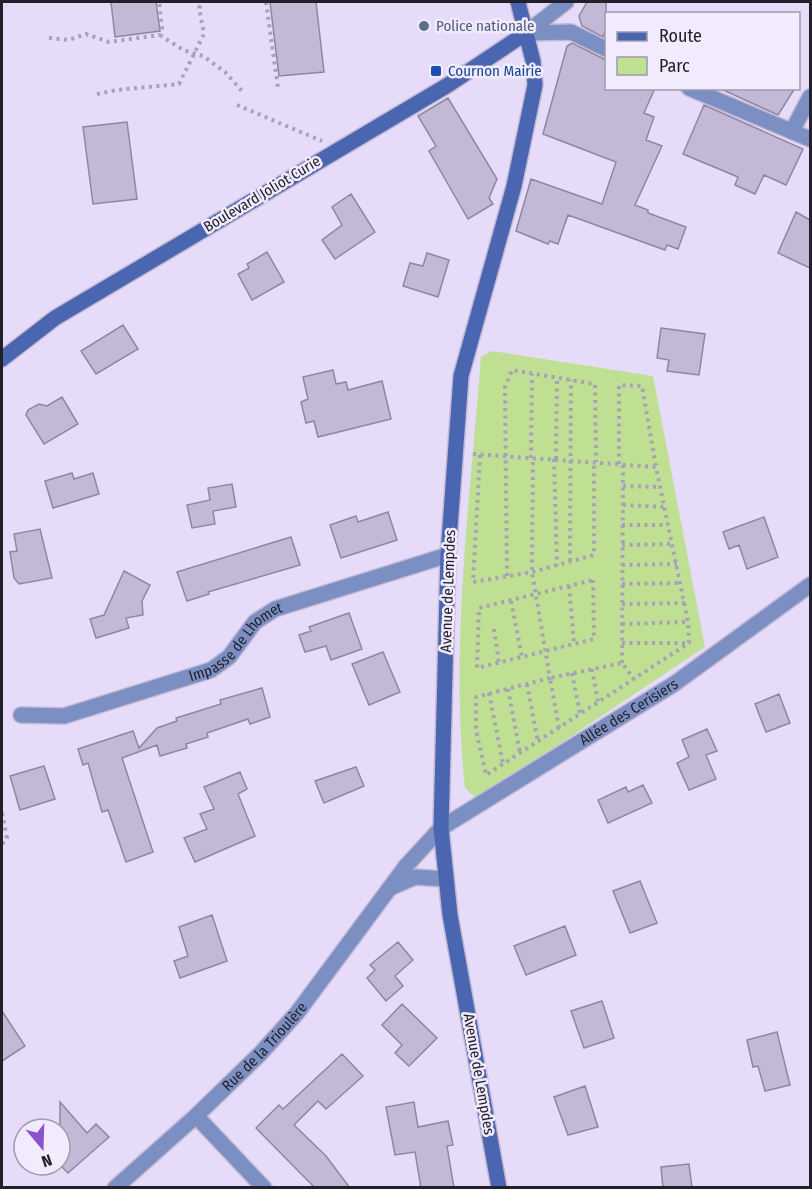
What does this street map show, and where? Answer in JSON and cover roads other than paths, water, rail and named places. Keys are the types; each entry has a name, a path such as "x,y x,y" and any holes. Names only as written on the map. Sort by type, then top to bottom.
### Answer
{"street":[{"name":"Avenue de Lempdes","path":"499,1188 445,879 441,828 448,555 461,376 530,115 535,85 533,61 518,2"},
{"path":"526,33 566,2"},
{"path":"526,33 571,32 605,49"},
{"name":"Boulevard Joliot Curie","path":"2,358 55,318 448,84 526,33"},
{"path":"694,90 810,139"},
{"path":"792,131 810,97"},
{"name":"Impasse de Lhomet","path":"21,715 64,716 211,670 229,657 255,622 275,609 448,555"},
{"name":"Allée des Cerisiers","path":"441,828 674,684 810,585"},
{"name":"Rue de la Trioulère","path":"115,1188 196,1116 260,1054 297,1013 406,866 441,828"},
{"path":"392,887 415,877 445,879"},
{"path":"196,1116 264,1188"}],"place":[{"name":"Police nationale","path":"424,26"},
{"name":"Cournon Mairie","path":"436,71"}]}
